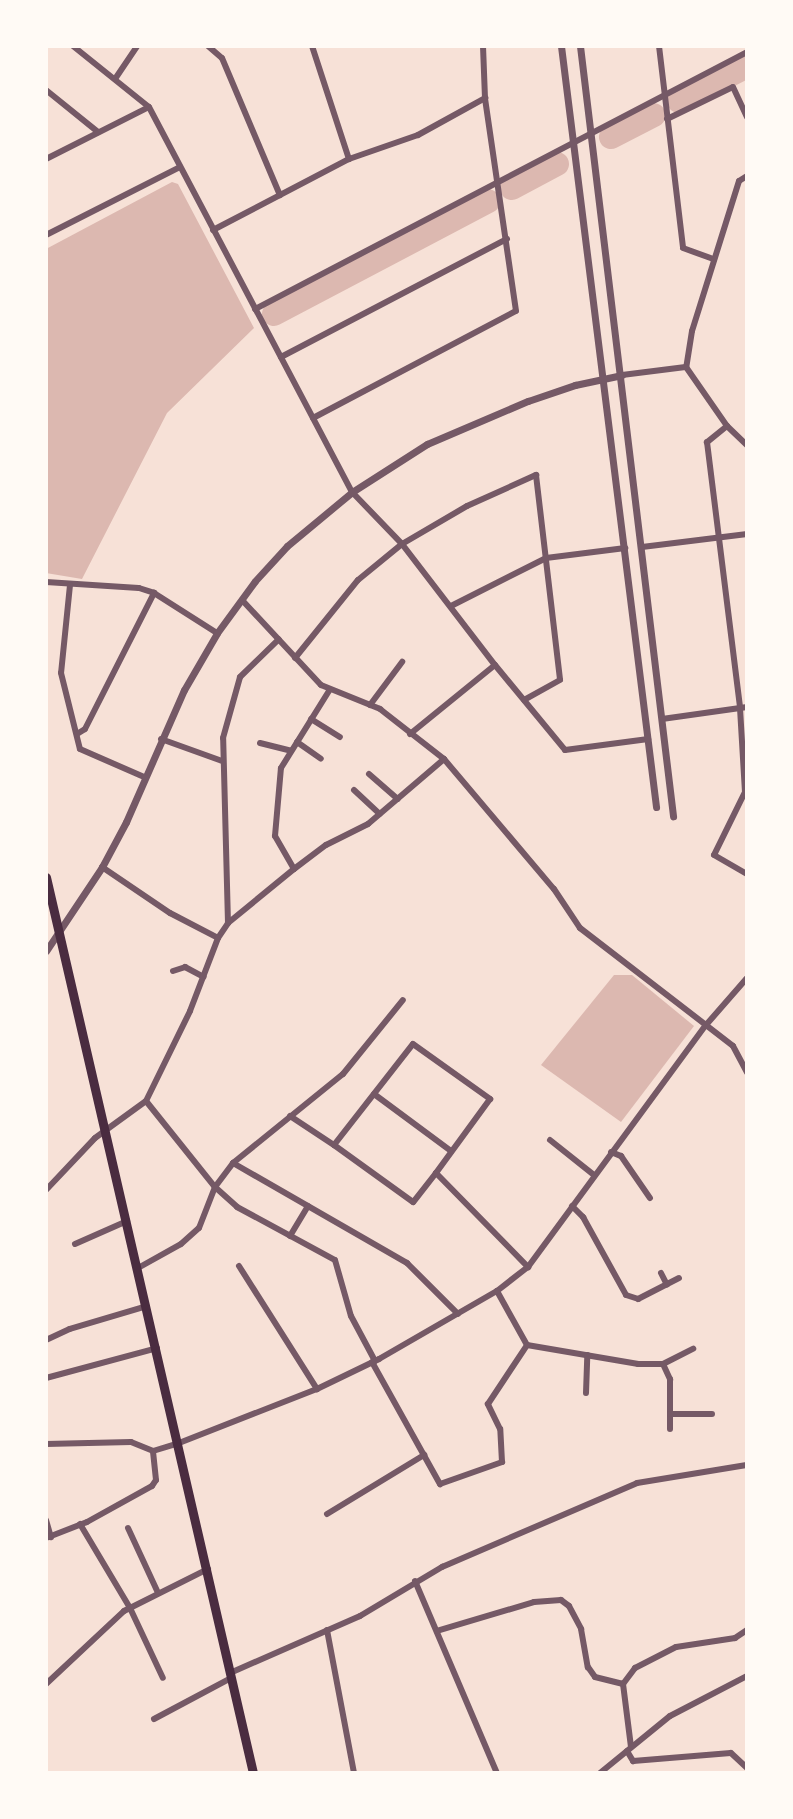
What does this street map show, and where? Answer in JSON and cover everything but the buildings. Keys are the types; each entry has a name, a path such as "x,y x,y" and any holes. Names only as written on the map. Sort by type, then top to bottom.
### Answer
{"main road":[{"path":"46,877 253,1773"}],"street":[{"path":"73,46 149,107 352,492 402,544 565,750 648,739"},
{"path":"115,79 137,46"},
{"path":"208,46 222,58 280,195"},
{"path":"312,46 349,159"},
{"path":"313,418 516,311 485,98 483,46"},
{"path":"561,46 600,378 625,548 656,807"},
{"path":"580,46 673,816"},
{"path":"659,46 683,248 714,259"},
{"path":"255,309 747,52"},
{"path":"667,119 733,87 747,117"},
{"path":"46,90 98,132"},
{"path":"213,230 349,159 418,135 485,98"},
{"path":"46,159 149,107"},
{"path":"46,235 180,167"},
{"path":"747,176 739,181 714,259 692,331 686,367 727,426 747,445"},
{"path":"281,357 507,239"},
{"path":"46,951 102,867 126,822 184,690 217,633 287,546 352,492 401,458 453,431 528,401 600,378 686,367"},
{"path":"727,426 707,442 744,707 745,792 714,855 747,874"},
{"path":"295,658 358,580 402,544 467,506 536,475 560,680 524,700"},
{"path":"642,547 747,534"},
{"path":"451,606 546,558 625,548"},
{"path":"46,582 139,588 154,593 217,633"},
{"path":"70,585 61,673 80,749 144,777"},
{"path":"77,734 85,729 154,593"},
{"path":"242,600 329,691 380,709 444,759 554,889 580,928 733,1046 747,1072"},
{"path":"228,923 223,738 240,677 279,639"},
{"path":"370,705 402,662"},
{"path":"410,734 495,665"},
{"path":"294,869 275,836 281,768 329,691"},
{"path":"662,719 744,707"},
{"path":"311,719 340,737"},
{"path":"161,739 222,761"},
{"path":"297,742 321,759"},
{"path":"260,743 291,751"},
{"path":"47,1187 71,1159 146,1101 204,977 218,938 228,923 294,869 380,814 444,759"},
{"path":"369,774 398,799"},
{"path":"354,790 380,814"},
{"path":"102,867 170,913 218,938"},
{"path":"173,971 185,967 204,977"},
{"path":"46,1444 131,1442 153,1451 179,1443 317,1389 374,1362 497,1291 528,1267 706,1025 747,978"},
{"path":"138,1268 181,1244 199,1228 215,1187 233,1163 343,1074 403,1000"},
{"path":"290,1116 413,1202 490,1099 413,1044 334,1145"},
{"path":"374,1094 451,1151"},
{"path":"146,1101 215,1187 237,1207 335,1260 351,1316 440,1484 502,1462 500,1429 488,1404 527,1345"},
{"path":"550,1140 594,1175"},
{"path":"611,1152 621,1156 650,1198"},
{"path":"233,1163 407,1263 458,1314"},
{"path":"436,1173 528,1267"},
{"path":"290,1236 308,1206"},
{"path":"572,1206 583,1217 626,1295 638,1299 679,1278"},
{"path":"75,1244 127,1221"},
{"path":"239,1266 317,1389"},
{"path":"661,1273 667,1285"},
{"path":"497,1291 527,1345"},
{"path":"46,1340 70,1329 147,1306"},
{"path":"527,1345 638,1364 663,1364 693,1349"},
{"path":"46,1378 157,1348"},
{"path":"586,1393 587,1355"},
{"path":"663,1364 670,1379 670,1429"},
{"path":"670,1414 712,1414"},
{"path":"46,1520 48,1537 80,1524 152,1486 156,1480 153,1451"},
{"path":"327,1514 424,1455"},
{"path":"154,1719 230,1676 360,1616 415,1581 637,1483 747,1465"},
{"path":"80,1524 130,1608 163,1678"},
{"path":"128,1528 158,1593"},
{"path":"46,1684 130,1608 208,1569"},
{"path":"415,1581 497,1773"},
{"path":"437,1631 534,1602 561,1600 569,1606 581,1629 588,1667 595,1677 623,1684"},
{"path":"327,1630 354,1773"},
{"path":"747,1630 735,1638 676,1647 657,1655 635,1668 623,1684 629,1749 633,1761 731,1753 747,1768"},
{"path":"600,1773 670,1716 747,1676"}],"shaded area":[{"path":"172,182 178,184 254,328 167,413 82,579 46,573 46,249"},
{"path":"614,975 632,975 694,1026 621,1122 541,1065"}],"waterway":[{"path":"679,101 747,66"},
{"path":"611,137 654,115"},
{"path":"512,188 557,164"},
{"path":"274,314 488,201"}]}
